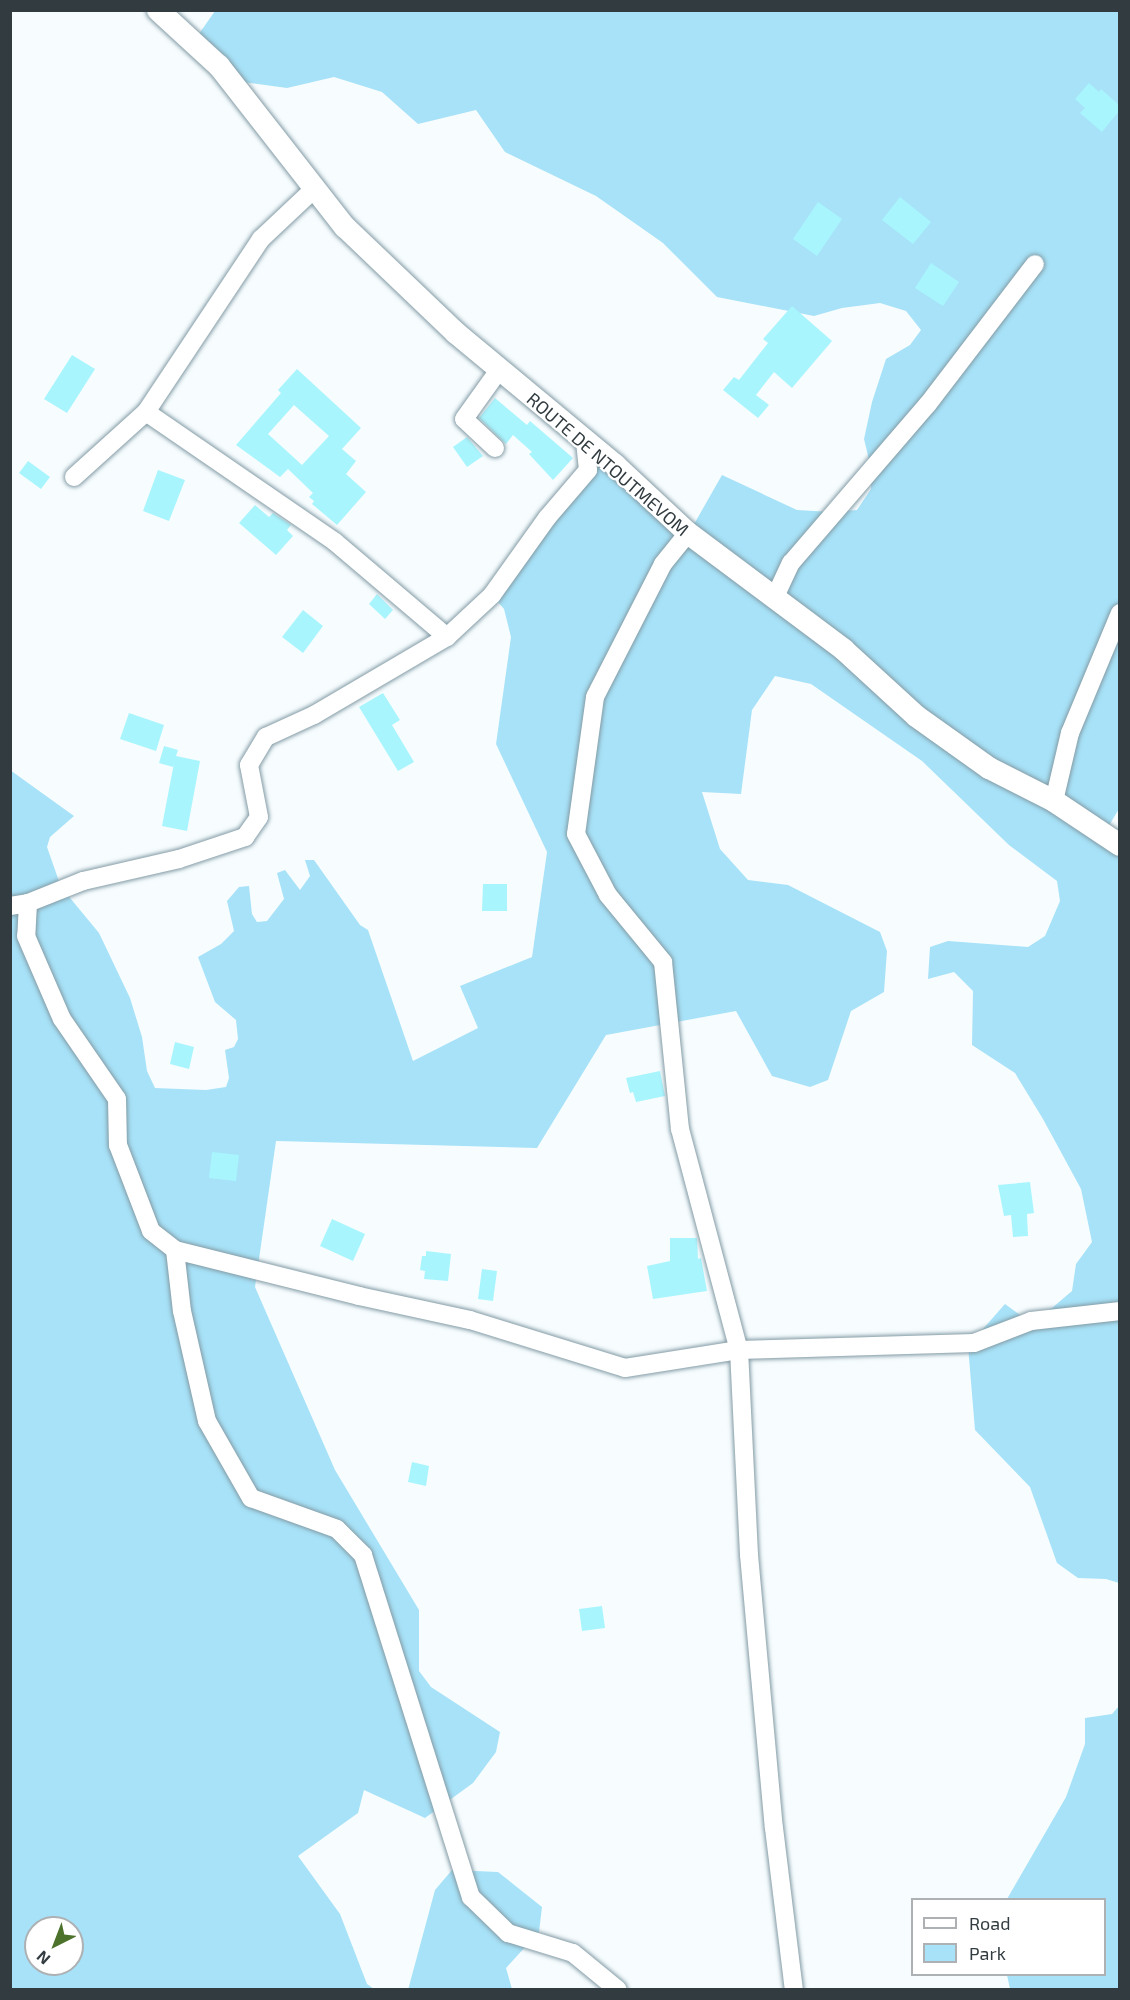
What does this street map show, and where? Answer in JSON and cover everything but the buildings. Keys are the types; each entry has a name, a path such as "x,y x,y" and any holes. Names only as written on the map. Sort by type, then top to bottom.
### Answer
{"street":[{"name":"ROUTE DE NTOUTMEVOM","path":"158,10 219,66 345,227 499,370 615,465 688,533 843,649 916,716 989,768 1054,801 1119,845"},
{"path":"74,477 146,412 261,239 314,190"},
{"path":"774,599 791,563 928,404 1035,264"},
{"path":"495,448 464,419 499,370"},
{"path":"146,412 335,542 447,637"},
{"path":"585,442 588,470 547,518 492,595 447,637 314,715 266,737 249,765 259,817 245,837 179,859 83,881 19,905 26,936 62,1019 117,1099 118,1145 151,1231 175,1250 359,1296 470,1320 626,1368 740,1350 974,1343 1031,1321 1119,1311"},
{"path":"688,533 663,564 595,697 576,834 608,895 663,962 680,1129 740,1350 749,1555 774,1828 794,1989"},
{"path":"1054,801 1070,733 1119,613"},
{"path":"175,1250 182,1311 207,1421 251,1498 337,1529 363,1556 471,1897 508,1933 573,1953 618,1989"}],"green space":[{"path":"215,11 1119,11 1120,807 1104,834 1120,845 1119,1583 1106,1579 1078,1578 1057,1563 1030,1487 975,1430 968,1346 1005,1304 1027,1320 1052,1308 1072,1291 1076,1264 1092,1242 1081,1189 1015,1073 972,1045 973,991 954,972 928,979 930,947 948,941 1028,947 1045,936 1060,901 1057,881 1009,845 922,761 811,684 775,676 752,710 741,794 702,792 720,849 748,880 788,885 880,932 887,951 884,992 851,1011 828,1080 810,1087 772,1076 736,1011 606,1035 537,1148 276,1141 255,1287 335,1470 419,1610 419,1671 431,1687 500,1732 496,1752 473,1783 425,1818 364,1790 358,1813 298,1856 340,1914 367,1984 374,1989 11,1989 10,770 74,816 50,837 47,847 61,887 99,933 130,998 142,1037 147,1071 155,1088 206,1090 226,1087 229,1078 225,1050 234,1047 238,1039 236,1020 215,1002 198,957 221,944 234,931 227,901 239,887 249,886 252,914 257,922 267,921 284,899 277,873 285,870 300,890 310,876 305,860 314,860 360,925 368,930 413,1061 478,1028 460,986 532,957 547,852 496,744 511,637 504,609 492,595 588,470 585,442 689,533 722,475 797,510 832,512 857,510 871,489 871,468 864,439 872,402 886,359 910,345 921,330 906,311 880,303 842,308 814,316 717,297 663,243 596,196 505,152 476,110 418,124 382,92 334,77 287,88 243,82 194,41"},
{"path":"1119,1706 1119,1989 1010,1989 1007,1976 1106,1976 1106,1898 1008,1898 1066,1797 1085,1744 1085,1718 1112,1714"},
{"path":"452,1870 498,1872 542,1907 539,1932 506,1968 512,1989 408,1990 435,1890"}]}
